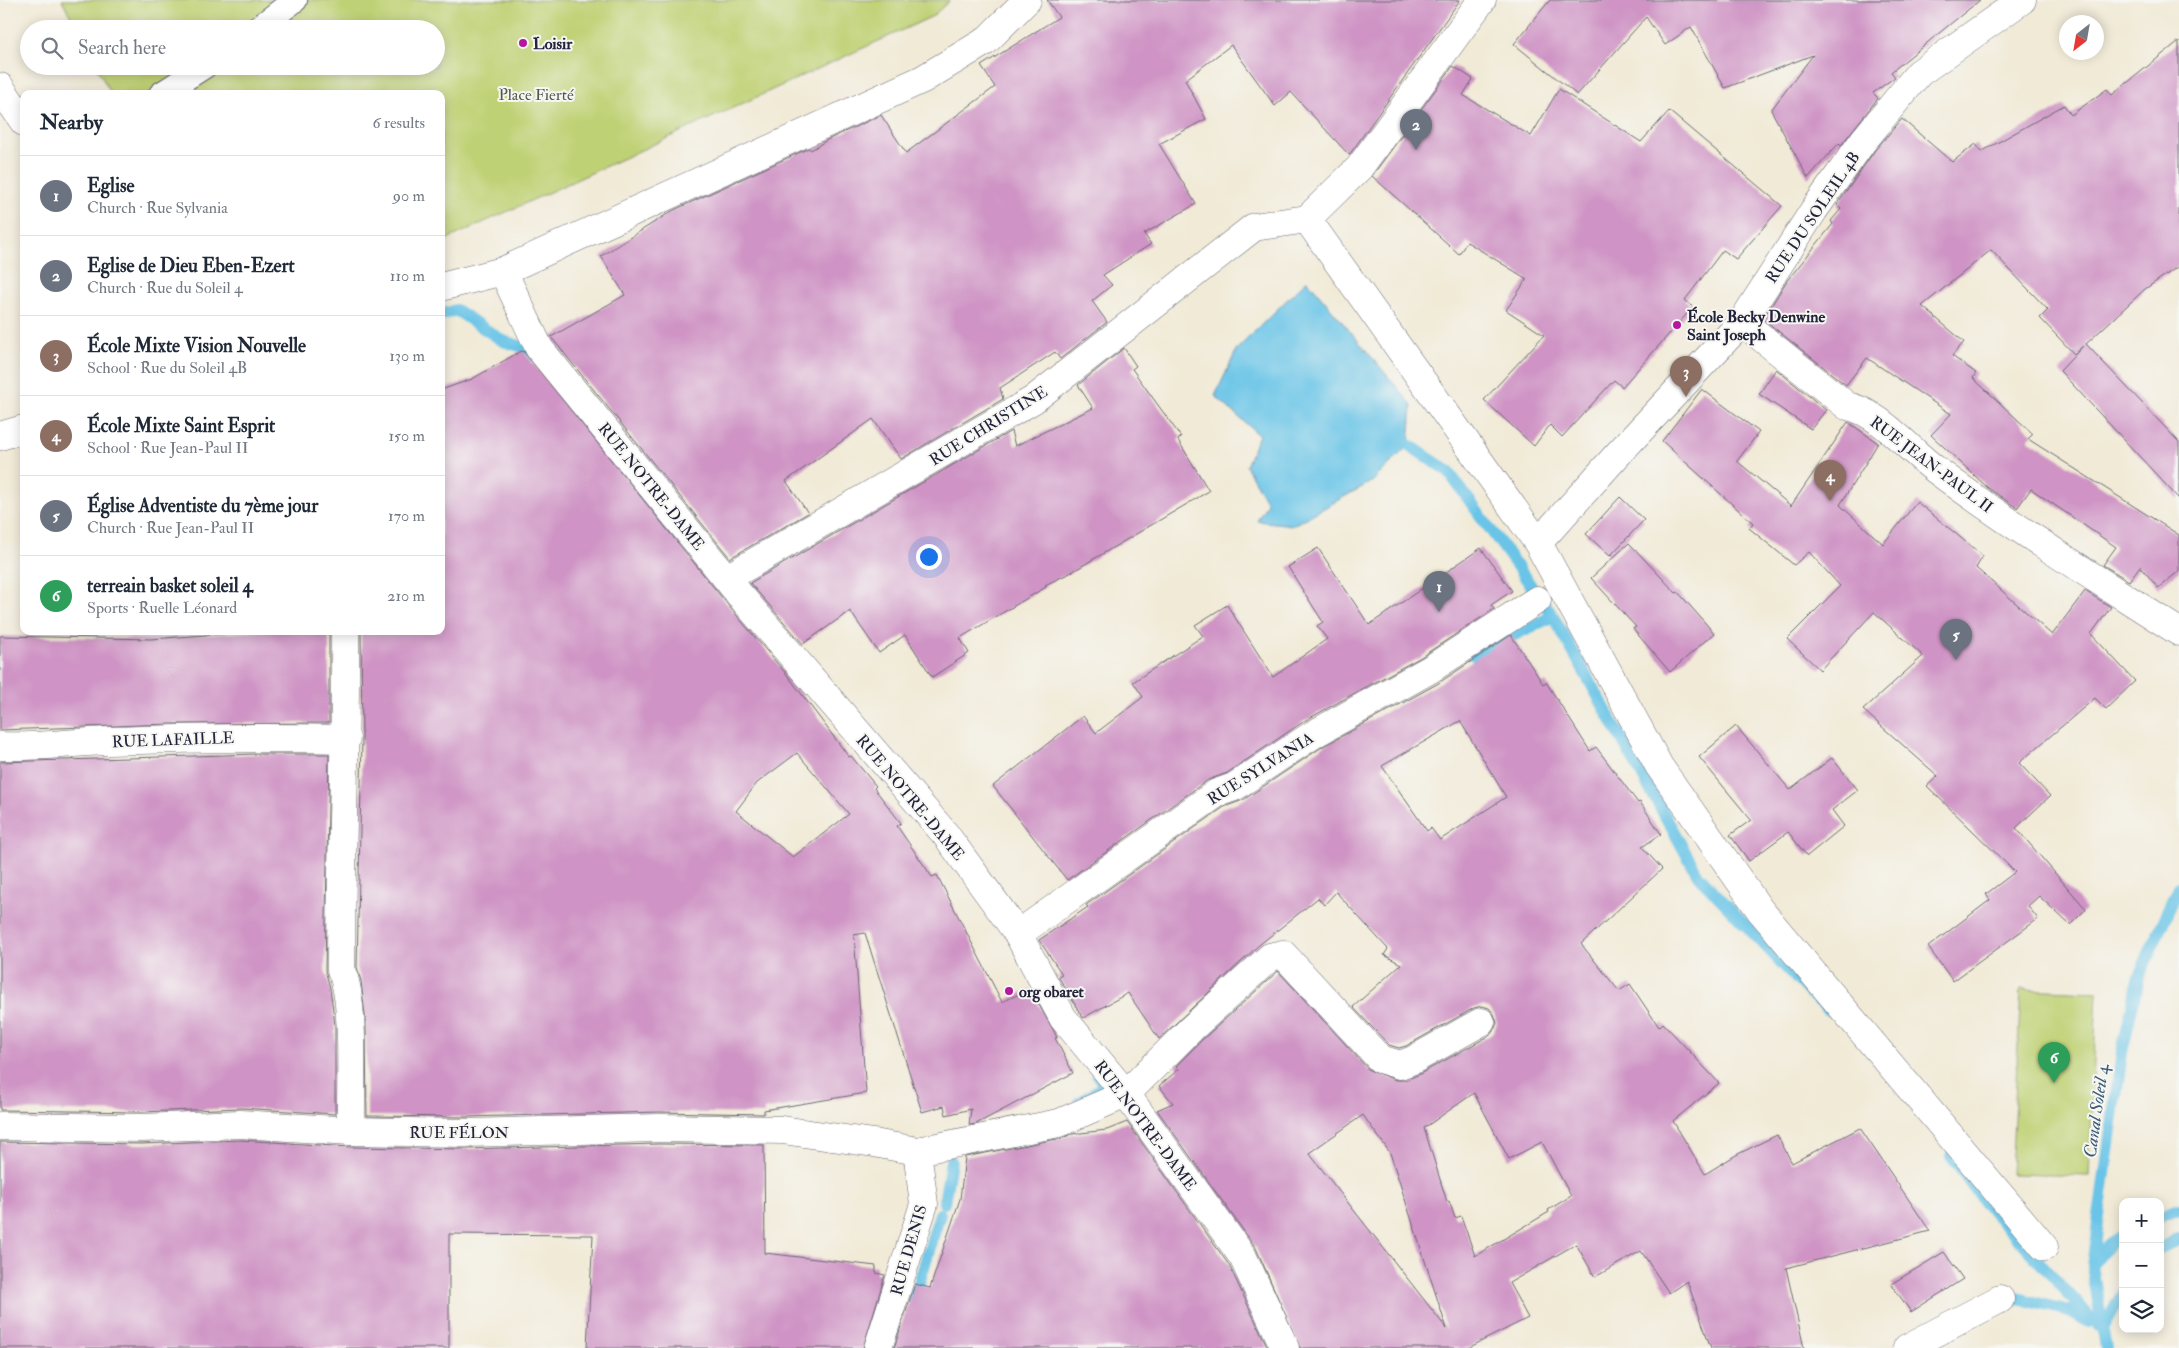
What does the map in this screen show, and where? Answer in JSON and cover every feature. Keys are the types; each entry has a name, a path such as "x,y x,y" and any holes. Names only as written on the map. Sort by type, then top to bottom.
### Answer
{"street":[{"path":"269,20 295,0"},
{"path":"445,286 503,271 923,79 986,41 1027,0"},
{"path":"1482,0 1358,168 1307,220 1538,543 1659,766 1760,910 2044,1247"},
{"name":"RUE DU SOLEIL 4B","path":"1538,543 1618,454 1742,322 1814,210 1863,141 1919,73 2022,0"},
{"path":"167,90 191,75"},
{"path":"0,87 20,116"},
{"name":"RUE CHRISTINE","path":"727,578 1033,400 1254,227 1307,220"},
{"name":"RUE NOTRE-DAME","path":"503,271 539,348 801,668 946,835 1018,934 1063,1018 1126,1094 1243,1257 1285,1348"},
{"name":"RUE JEAN-PAUL II","path":"1742,322 1847,406 1855,407 1887,427 1934,469 2027,534 2179,632"},
{"path":"0,436 20,430"},
{"name":"RUE SYLVANIA","path":"1018,934 1216,793 1234,787 1314,734 1429,670 1537,600"},
{"path":"345,635 346,739 341,842 341,970 346,980 349,1019 351,1131"},
{"name":"RUE LAFAILLE","path":"0,746 28,748 77,742 238,737 346,739"},
{"path":"918,1151 1059,1123 1126,1094 1191,1029 1270,957 1283,954 1380,1059 1400,1065 1413,1060 1481,1022"},
{"name":"RUE FÉLON","path":"0,1126 142,1128 240,1124 351,1131 465,1133 659,1128 782,1130 918,1151"},
{"name":"RUE DENIS","path":"878,1348 924,1204 918,1151"},
{"path":"1907,1348 2000,1299"}],"green space":[{"name":"Place Fierté","path":"62,0 950,0 933,16 445,240 445,90 109,90 101,75 445,75 445,20 72,20"},
{"path":"2021,989 2097,992 2089,1176 2011,1174"}],"water":[{"path":"1307,280 1412,405 1409,445 1373,481 1293,525 1257,521 1267,503 1246,466 1259,435 1215,396 1237,349"}],"building":[{"path":"1047,0 1460,0 1349,155 1291,92 1275,106 1231,45 1185,80 1206,119 1159,144 1196,204 1144,234 1151,244 1103,275 1112,285 1092,301 1107,322 1060,359 1055,352 1000,388 1003,399 901,459 873,419 786,481 808,513 730,558 551,337 625,295 601,256 672,211 809,148 811,150 827,140 881,115 906,153 995,87 981,66 1059,17"},
{"path":"1550,0 1980,0 1891,72 1895,77 1873,93 1878,98 1841,145 1839,143 1808,178 1771,110 1813,55 1725,88 1691,27 1665,45 1646,17 1577,95 1514,44"},
{"path":"2179,41 2179,266 2145,289 2086,344 2179,442 2179,499 2060,371 2083,346 2074,354 2040,318 2048,310 1991,250 1922,306 1964,342 1952,356 1976,373 1973,378 2033,434 2028,439 2179,535 2179,571 2158,588 2140,566 2129,581 2103,565 2116,547 2031,489 2017,508 1988,488 1931,435 1951,414 1867,358 1846,385 1763,319 1786,282 1833,224 1831,221 1841,209 1837,205 1875,150 1902,119 1952,162 1976,144 1981,152 2064,105 2071,115 2107,89 2112,95"},
{"path":"1453,66 1473,79 1463,95 1531,136 1559,89 1641,142 1669,111 1782,206 1736,259 1723,250 1685,300 1693,307 1622,387 1614,380 1562,437 1550,425 1534,446 1484,400 1544,335 1506,310 1527,279 1467,242 1459,254 1372,176"},
{"path":"1124,348 1136,366 1132,369 1181,437 1178,440 1209,491 1070,573 1045,585 1046,587 960,638 969,653 932,677 905,635 879,653 850,611 803,644 750,583 1011,431 1015,446 1093,408 1078,385"},
{"path":"521,351 524,352 732,610 788,676 849,757 851,756 876,786 874,788 901,823 897,826 932,877 937,875 1002,1002 1030,989 1055,1033 1057,1038 1055,1038 1073,1073 976,1124 969,1125 971,1109 946,1115 944,1106 922,1112 865,933 854,935 866,1093 764,1110 764,1114 659,1112 465,1117 367,1116 366,1023 361,981 357,967 362,739 361,635 445,635 445,389 472,379","holes":["797,753 849,814 793,857 736,811 757,783"]},
{"path":"1776,369 1826,410 1811,429 1759,394"},
{"path":"1702,389 1759,432 1737,461 1791,506 1848,422 1878,443 1840,505 1883,544 1917,502 1983,556 1976,568 2052,635 2085,591 2111,607 2091,634 2135,681 2106,709 2095,698 2019,763 2050,796 2016,828 2086,909 2070,925 2039,896 2028,906 2038,919 1953,981 1928,947 1990,900 1986,894 2015,872 1927,786 1938,776 1863,710 1923,656 1874,612 1820,670 1787,639 1840,586 1809,552 1794,565 1749,528 1753,523 1662,441"},
{"path":"1620,497 1644,520 1610,556 1586,534"},
{"path":"1629,543 1676,593 1678,592 1714,633 1670,672 1633,629 1636,627 1591,578"},
{"path":"1318,548 1369,625 1481,548 1512,591 1491,605 1494,609 1421,657 1306,720 1227,773 1208,780 1067,880 993,786 1083,716 1096,733 1143,697 1133,682 1203,636 1195,625 1227,605 1273,677 1327,639 1317,626 1323,622 1288,567"},
{"path":"206,635 329,635 329,723 169,724 0,730 0,636 151,639"},
{"path":"1511,635 1543,684 1546,682 1590,751 1596,747 1638,803 1640,802 1661,834 1642,847 1662,869 1581,944 1619,991 1630,984 1659,1027 1663,1023 1719,1083 1673,1121 1705,1174 1736,1155 1777,1135 1792,1163 1860,1128 1930,1231 1786,1268 1804,1348 1711,1348 1687,1281 1669,1293 1641,1251 1595,1277 1576,1244 1509,1283 1528,1318 1468,1348 1300,1348 1256,1248 1157,1110 1173,1103 1159,1086 1179,1069 1176,1066 1202,1040 1278,971 1369,1070 1396,1080 1406,1080 1420,1074 1489,1036 1497,1023 1494,1014 1489,1008 1482,1006 1474,1008 1406,1046 1399,1048 1389,1045 1353,1007 1401,964 1384,955 1388,949 1336,892 1324,905 1318,898 1259,945 1159,1039 1128,993 1083,1018 1058,976 1062,974 1039,940 1088,907 1086,905 1224,807 1243,800 1322,747 1437,684","holes":["1460,721 1506,797 1440,840 1431,828 1427,831 1382,766","1474,1093 1509,1159 1542,1142 1571,1196 1548,1210 1549,1212 1475,1256 1461,1216 1455,1218 1449,1201 1447,1202 1424,1128","1363,1115 1390,1153 1447,1329 1309,1153"]},
{"path":"1736,726 1790,790 1832,758 1858,790 1832,810 1844,826 1807,856 1788,832 1749,861 1730,835 1751,820 1699,757"},
{"path":"257,754 329,754 325,970 330,988 335,1025 335,1114 241,1108 142,1112 0,1110 0,762"},
{"path":"1127,1122 1229,1265 1268,1348 894,1348 915,1284 930,1288 960,1199 965,1157 1062,1138 1072,1134 1107,1130"},
{"path":"240,1140 350,1147 465,1149 659,1144 764,1145 765,1253 876,1266 876,1273 885,1275 863,1348 587,1348 593,1235 449,1234 449,1348 0,1348 0,1142 142,1144"},
{"path":"1944,1252 1963,1279 1911,1312 1891,1284"}],"waterway":[{"path":"445,314 456,310 503,341 530,349 536,356"},
{"path":"1409,445 1448,471 1553,616 1698,875 1811,994 1830,1011"},
{"path":"1474,655 1553,616"},
{"name":"Canal Soleil 4","path":"2106,1348 2092,1266 2122,1052 2139,976 2179,887"},
{"path":"1080,1102 1104,1086 1097,1074"},
{"path":"1951,1156 1986,1204 2102,1330"},
{"path":"944,1203 951,1161"},
{"path":"2164,1215 2179,1209"},
{"path":"914,1300 940,1214"},
{"path":"2092,1266 2109,1244 2119,1238"},
{"path":"2164,1246 2179,1239"},
{"path":"1999,1308 2018,1298 2070,1311 2089,1322"},
{"path":"2102,1330 2119,1300"}],"place":[{"name":"Loisir","path":"523,43"},
{"name":"Eglise de Dieu Eben-Ezert","path":"1416,150"},
{"name":"École Becky Denwine Saint Joseph","path":"1677,325"},
{"name":"École Mixte Vision Nouvelle","path":"1686,397"},
{"name":"École Mixte Saint Esprit","path":"1830,501"},
{"name":"Eglise","path":"1439,612"},
{"name":"Église Adventiste du 7ème jour","path":"1956,660"},
{"name":"org obaret","path":"1009,991"},
{"name":"terreain basket soleil 4","path":"2054,1083"}]}
